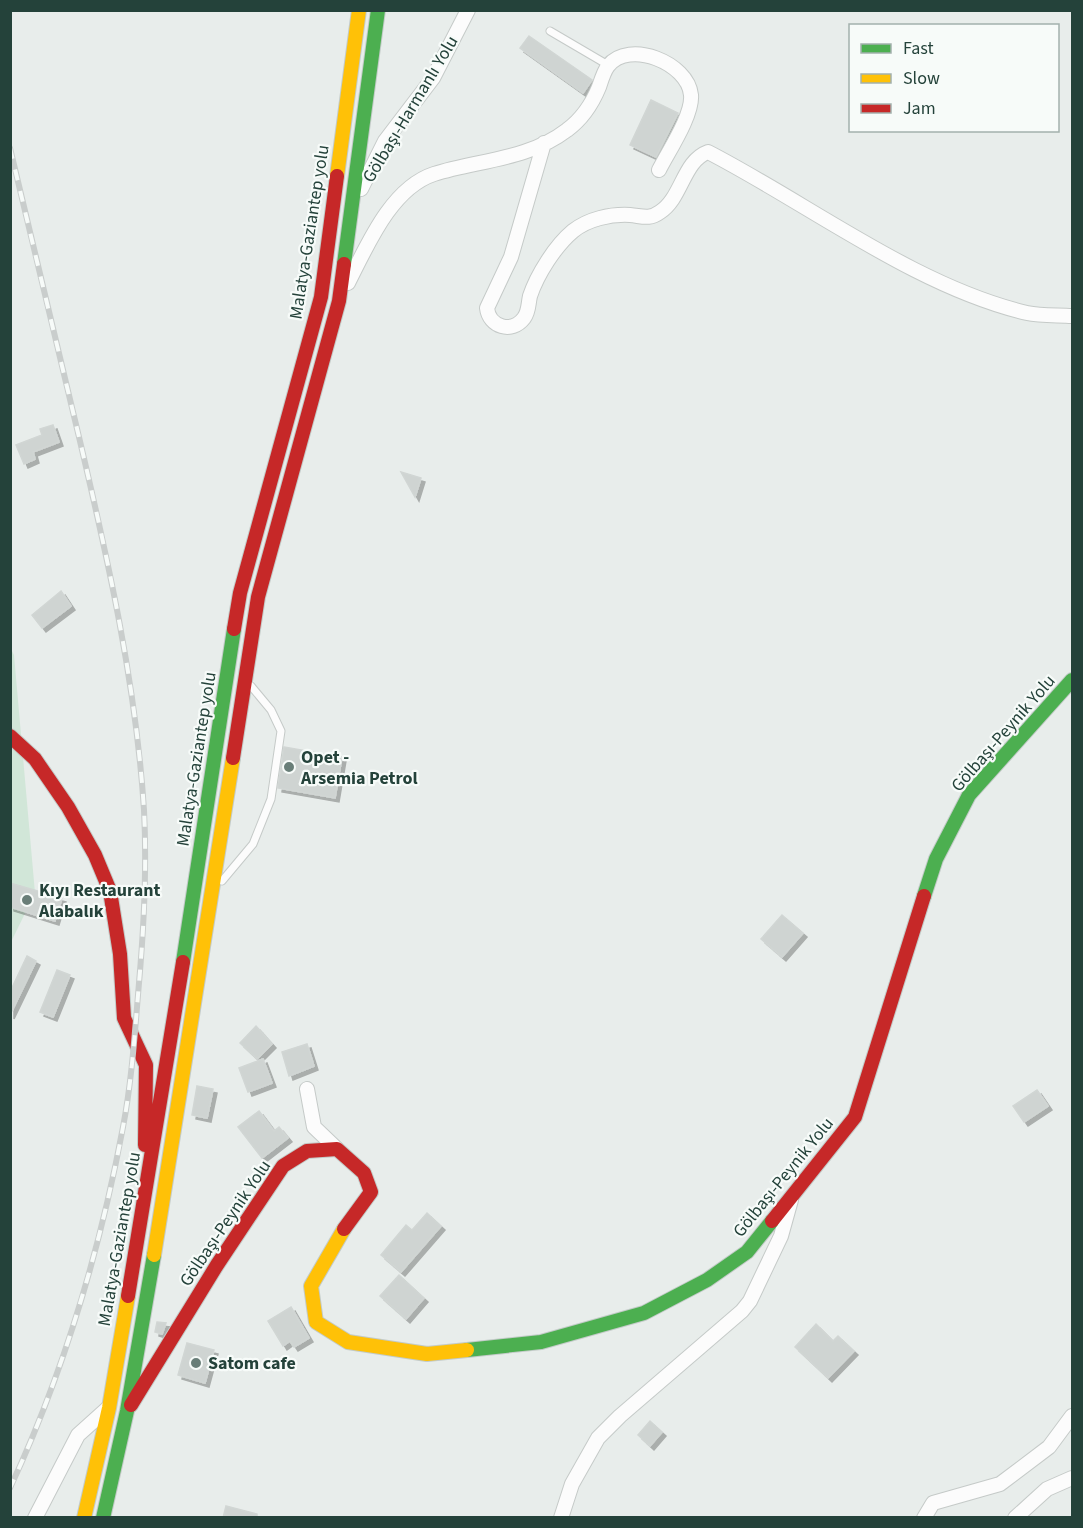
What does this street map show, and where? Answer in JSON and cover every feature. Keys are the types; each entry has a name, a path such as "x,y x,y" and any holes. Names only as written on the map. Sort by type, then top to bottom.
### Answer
{"main road":[{"name":"Malatya-Gaziantep yolu","path":"84,1518 109,1408 146,1189 240,593 321,297 359,10"},
{"name":"Malatya-Gaziantep yolu","path":"103,1518 127,1411 258,597 339,301 378,10"},
{"name":"Gölbaşı-Peynik Yolu","path":"127,1411 217,1265 283,1166 307,1151 337,1149 364,1173 372,1192 337,1239 311,1286 316,1322 348,1342 427,1354 541,1342 644,1313 707,1280 747,1252 855,1117 936,859 969,795 1072,680"},
{"path":"10,735 35,759 68,807 95,855 110,891 120,954 124,1018 146,1065 146,1189"}],"street":[{"name":"Gölbaşı-Harmanlı Yolu","path":"352,207 385,141 433,78 468,10"},
{"path":"339,301 378,222 411,188 432,174 484,164 544,143 567,130 591,105 608,65 627,55 650,57 669,64 684,77 692,95 686,117 659,170"},
{"path":"544,143 511,258 487,308 488,315 498,326 508,327 522,320 528,311 530,298 538,278 572,232 594,219 628,215 647,218 662,211 700,154 708,152 915,270 975,297 1029,314 1072,316"},
{"path":"307,1089 315,1127 337,1149"},
{"path":"561,1518 572,1484 598,1438 620,1416 742,1311 750,1301 781,1236 792,1196"},
{"path":"35,1518 78,1435 109,1408 127,1411"},
{"path":"924,1518 933,1503 1000,1484 1049,1447 1072,1416"},
{"path":"1015,1518 1047,1489 1072,1478"}],"lane":[{"path":"550,31 608,65"},
{"path":"212,892 253,844 271,799 281,731 271,710 245,680"}],"green space":[{"path":"11,649 14,655 35,893 11,942"}],"building":[{"path":"529,36 592,80 583,93 520,48"},
{"path":"651,100 678,113 656,157 630,145"},
{"path":"53,425 59,442 33,452 35,459 24,464 16,445 42,435 40,429"},
{"path":"401,472 421,478 415,497"},
{"path":"61,591 71,606 42,628 32,615"},
{"path":"284,747 342,757 335,798 278,788"},
{"path":"10,883 62,898 55,921 10,907"},
{"path":"782,915 803,933 782,957 761,939"},
{"path":"27,956 36,961 10,1015 10,992"},
{"path":"57,970 70,975 53,1017 40,1012"},
{"path":"256,1026 272,1044 257,1059 240,1043"},
{"path":"307,1044 314,1066 289,1076 282,1052"},
{"path":"263,1059 272,1083 248,1092 239,1068"},
{"path":"197,1086 213,1089 207,1118 192,1115"},
{"path":"1037,1090 1048,1106 1024,1122 1013,1106"},
{"path":"259,1111 274,1131 279,1127 288,1138 262,1158 238,1127"},
{"path":"427,1213 441,1226 401,1272 381,1255 406,1225 412,1230"},
{"path":"399,1275 424,1298 406,1319 380,1296"},
{"path":"291,1307 309,1338 294,1347 290,1341 283,1346 268,1321"},
{"path":"157,1322 166,1323 162,1334 155,1332"},
{"path":"816,1324 833,1341 838,1336 854,1351 828,1378 795,1347"},
{"path":"187,1343 214,1350 205,1383 178,1375"},
{"path":"650,1421 662,1432 650,1446 638,1435"},
{"path":"226,1506 257,1514 257,1518 223,1518"}],"railway":[{"path":"10,148 90,483 119,622 135,716 144,810 145,853 142,940 133,1055 114,1173 78,1311 47,1401 10,1488"}],"traffic: fast":[{"path":"344,264 378,10"},
{"path":"183,962 234,629"},
{"path":"924,896 936,859 969,795 1072,680"},
{"path":"467,1350 541,1342 644,1313 707,1280 747,1252 772,1221"},
{"path":"103,1518 127,1411 154,1255"}],"traffic: slow":[{"path":"337,176 359,10"},
{"path":"154,1255 233,758"},
{"path":"344,1229 311,1286 316,1322 348,1342 427,1354 467,1350"},
{"path":"84,1518 109,1408 128,1296"}],"traffic: jam":[{"path":"234,629 240,593 321,297 337,176"},
{"path":"233,758 258,597 339,301 344,264"},
{"path":"10,736 35,759 68,807 95,855 110,891 120,954 124,1018 146,1065 145,1145"},
{"path":"772,1221 855,1117 924,896"},
{"path":"128,1296 183,962"},
{"path":"131,1405 217,1265 283,1166 307,1151 337,1149 364,1173 371,1192 344,1229"}],"place":[{"name":"Opet - Arsemia Petrol","path":"289,767"},
{"name":"Kıyı Restaurant Alabalık","path":"27,900"},
{"name":"Satom cafe","path":"196,1363"}]}
